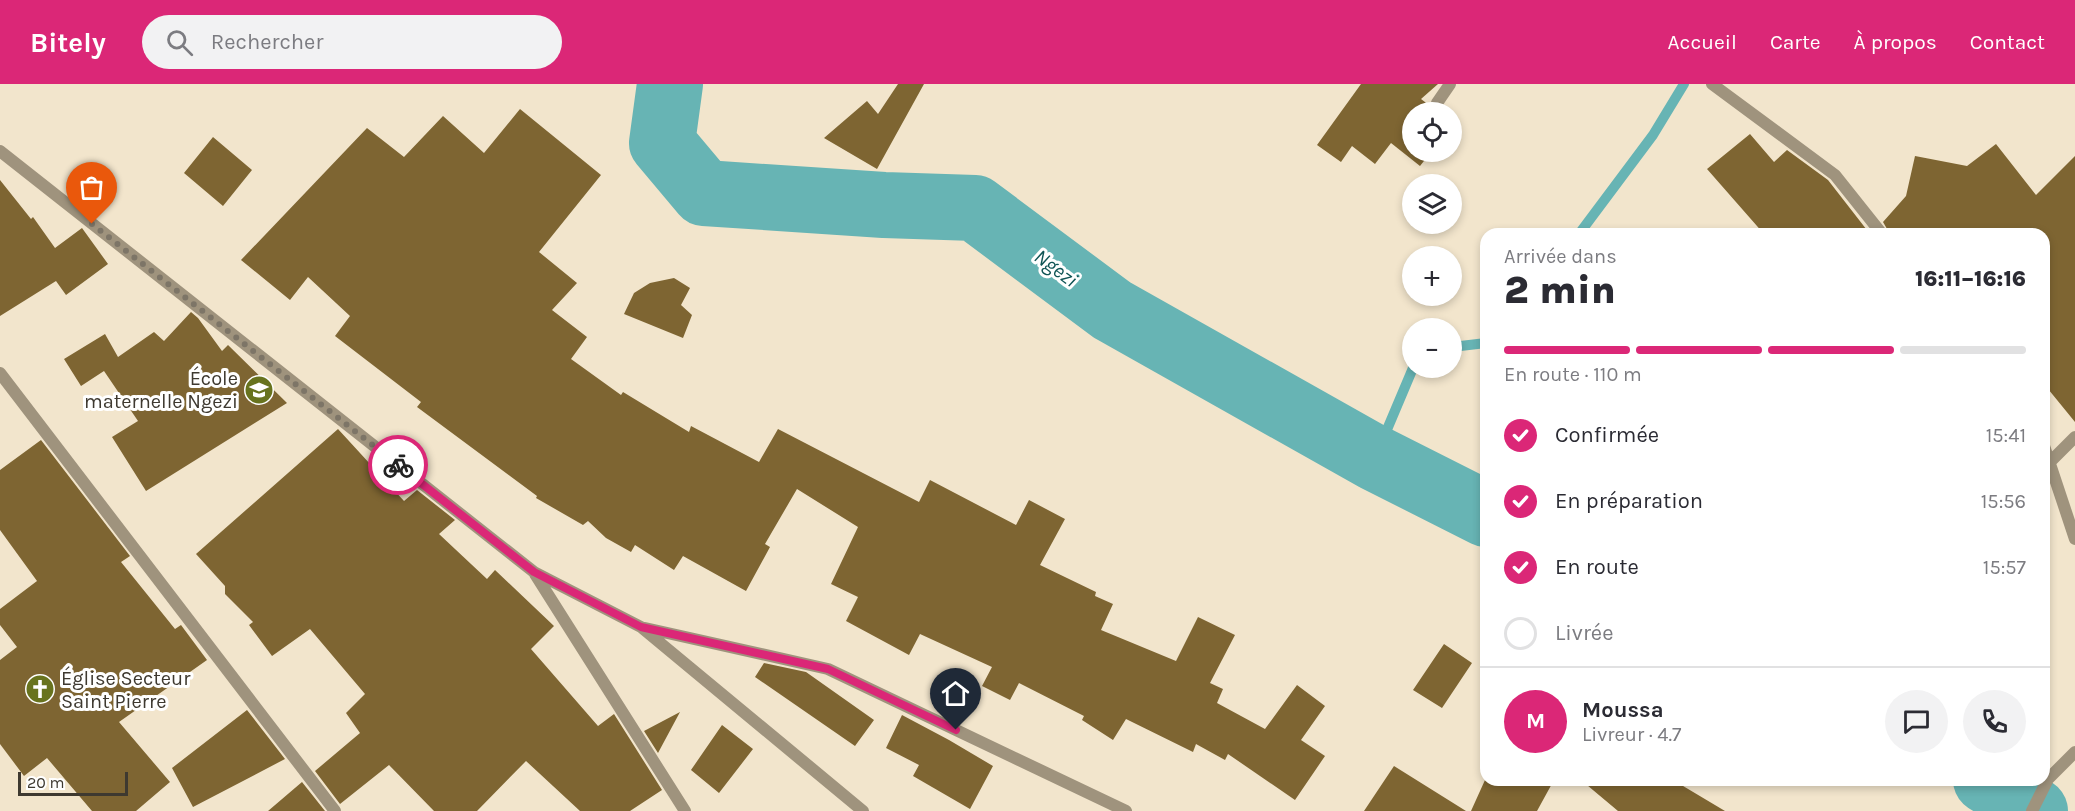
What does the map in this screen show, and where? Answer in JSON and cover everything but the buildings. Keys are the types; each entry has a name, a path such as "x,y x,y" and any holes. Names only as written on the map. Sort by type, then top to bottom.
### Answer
{"street":[{"path":"1438,102 1450,84"},
{"path":"1712,84 1835,175 1877,228"},
{"path":"0,151 534,572 641,627 863,811"},
{"path":"0,373 335,811"},
{"path":"2075,437 2051,461 2075,539"},
{"path":"534,572 685,811"},
{"path":"641,627 828,669 1126,811"},
{"path":"2050,777 2075,752"},
{"path":"2032,811 2044,786"}],"waterway":[{"name":"Ngezi","path":"670,84 662,143 704,193 884,205 975,208 1112,310 1375,458 1480,511"},
{"path":"1583,228 1653,135 1684,84"},
{"path":"1462,346 1480,344"},
{"path":"1375,458 1409,378"},
{"name":"Ngezi","path":"1995,786 2035,811"}],"way so far":[{"path":"92,224 398,465"}],"place":[{"name":"École maternelle Ngezi","path":"259,390"},
{"name":"Église Secteur Saint Pierre","path":"40,689"}],"route":[{"path":"398,465 534,572 641,627 828,669 956,730"}]}
